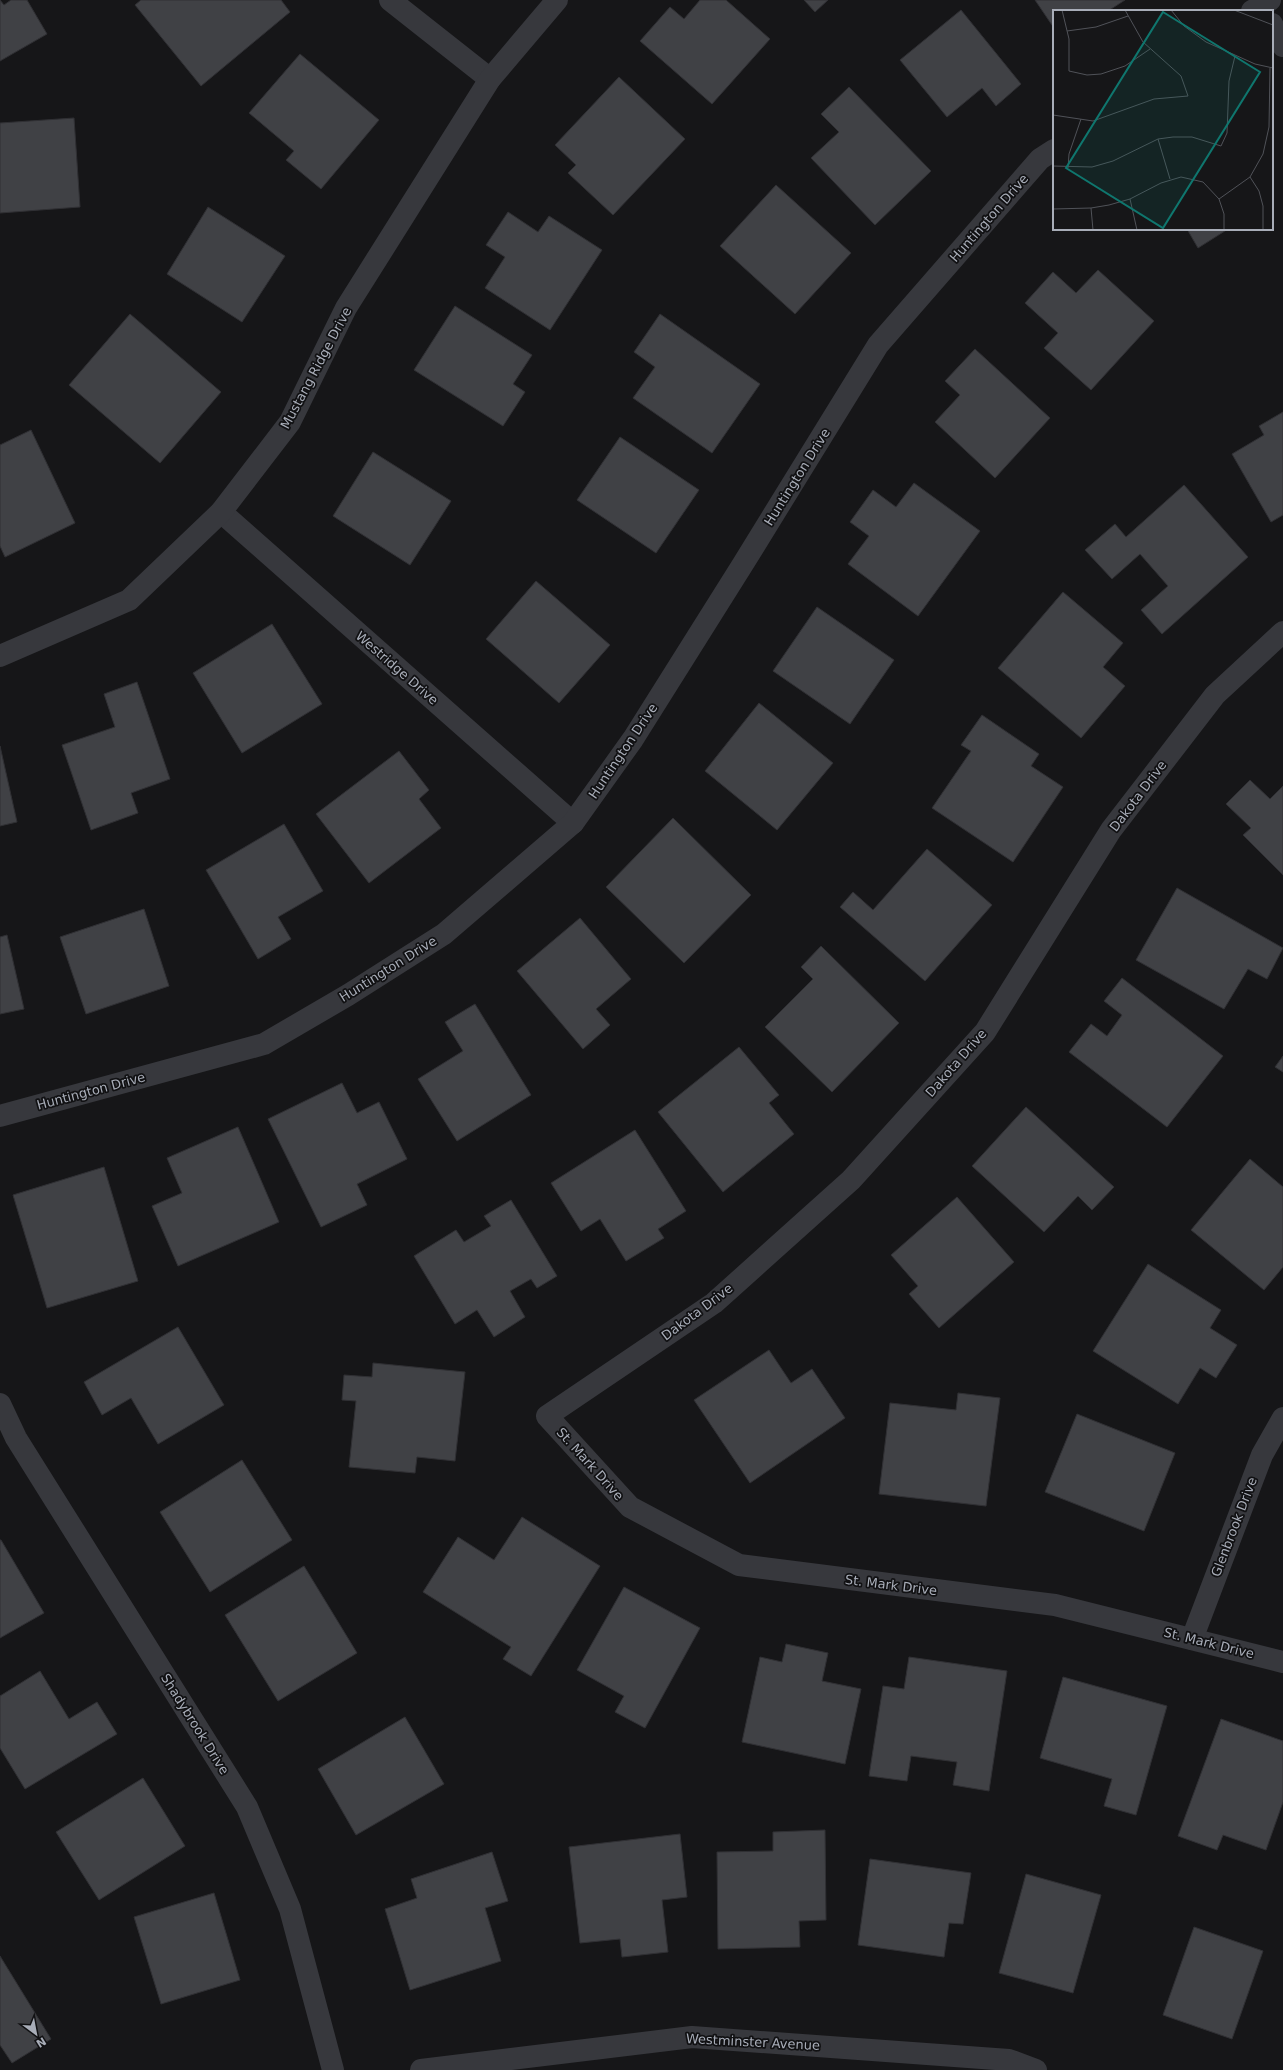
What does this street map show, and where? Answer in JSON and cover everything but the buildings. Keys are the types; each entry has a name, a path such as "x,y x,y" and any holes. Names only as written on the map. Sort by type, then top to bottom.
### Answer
{"street":[{"path":"390,0 490,79"},
{"name":"Mustang Ridge Drive","path":"0,656 129,600 221,512 290,422 346,308 490,79 557,0"},
{"path":"1273,26 1283,46"},
{"name":"Huntington Drive","path":"0,1116 264,1044 348,995 444,934 572,823 637,732 878,345 1040,159 1053,151"},
{"name":"Westridge Drive","path":"221,512 572,823"},
{"name":"Dakota Drive","path":"547,1416 714,1303 851,1180 985,1032 1111,830 1215,695 1283,632"},
{"name":"Shadybrook Drive","path":"0,1404 16,1438 247,1807 290,1910 334,2070"},
{"name":"St. Mark Drive","path":"547,1416 630,1508 739,1565 1055,1605 1283,1662"},
{"name":"Glenbrook Drive","path":"1192,1639 1262,1455 1283,1418"},
{"name":"Westminster Avenue","path":"421,2070 692,2037 1009,2060 1036,2070"}]}
